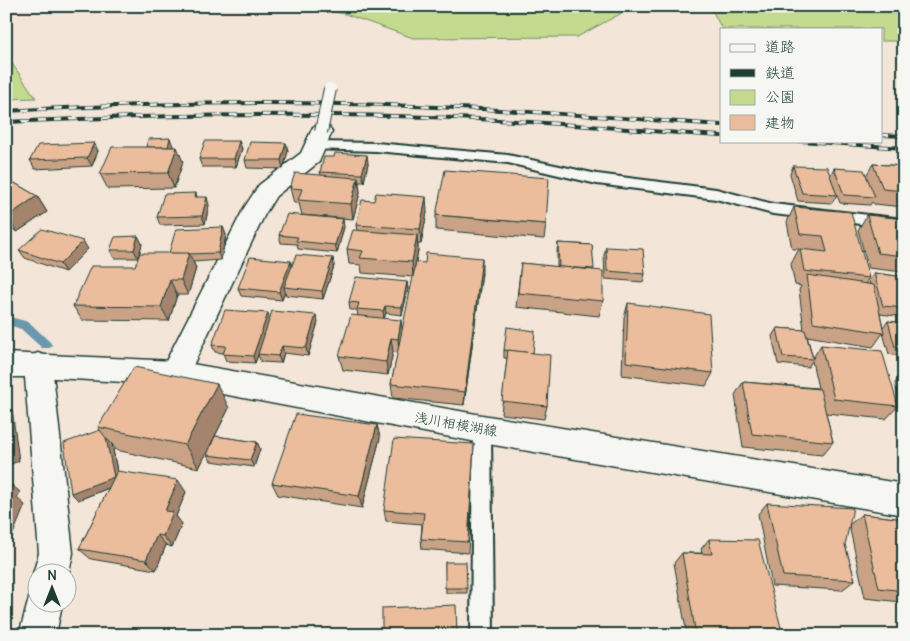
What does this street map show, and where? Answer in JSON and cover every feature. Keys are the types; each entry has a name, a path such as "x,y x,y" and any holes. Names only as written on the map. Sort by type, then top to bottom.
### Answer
{"main road":[{"path":"175,373 267,191 311,157 318,139"},
{"path":"38,364 56,554 54,564"},
{"name":"浅川相模湖線","path":"6,365 38,364 175,373 482,429 904,500"},
{"path":"37,635 42,614"}],"lane":[{"path":"330,88 318,139 376,148 508,159 597,180 716,194 773,209 904,224"},
{"path":"482,429 482,635"}],"green space":[{"path":"300,6 635,6 577,37 413,38 345,14"},
{"path":"710,6 904,6 904,41 882,41 882,28 721,28"},
{"path":"6,16 11,18 6,55"},
{"path":"6,55 36,98 6,99"}],"building":[{"path":"170,138 168,147 146,147 148,139"},
{"path":"205,141 239,141 234,159 199,159"},
{"path":"250,142 286,143 281,160 245,160"},
{"path":"94,143 87,158 30,160 38,145"},
{"path":"112,147 177,147 168,173 100,174"},
{"path":"335,153 367,155 362,174 320,172 324,157 334,157"},
{"path":"873,164 904,166 904,191 883,189"},
{"path":"793,166 827,167 837,195 802,193"},
{"path":"834,168 864,170 875,197 844,195"},
{"path":"445,170 549,178 546,224 436,215"},
{"path":"295,173 358,178 351,204 298,200 302,189 290,188"},
{"path":"6,178 37,196 7,217 6,216"},
{"path":"196,193 195,197 207,197 202,216 157,217 164,194"},
{"path":"376,193 426,197 420,229 356,225 362,200 374,201"},
{"path":"794,207 851,212 869,278 804,271 800,249 827,252 823,236 800,234"},
{"path":"287,214 343,219 335,245 296,241 298,237 279,235"},
{"path":"867,215 904,219 904,256 878,253"},
{"path":"223,227 218,253 169,253 176,229"},
{"path":"42,229 83,241 60,264 19,250"},
{"path":"353,230 417,235 412,262 360,258 363,251 347,249"},
{"path":"138,236 134,250 110,250 115,237"},
{"path":"558,243 592,245 594,269 559,267"},
{"path":"606,247 643,249 645,274 607,271"},
{"path":"140,253 189,253 181,280 170,280 161,307 73,306 91,266 135,266"},
{"path":"426,253 482,258 465,392 391,384 416,262 425,263"},
{"path":"296,255 333,258 322,291 284,287"},
{"path":"250,257 291,261 279,292 238,288"},
{"path":"521,263 603,271 603,301 518,293"},
{"path":"874,273 904,277 904,308 883,306"},
{"path":"807,275 874,285 884,333 813,322"},
{"path":"356,277 407,282 402,307 385,306 383,311 357,309 359,303 349,302"},
{"path":"628,303 709,314 713,373 626,362"},
{"path":"225,310 268,313 253,356 223,354 226,346 212,345"},
{"path":"272,311 316,315 306,348 282,346 278,356 258,354"},
{"path":"351,315 401,320 398,339 391,338 386,362 339,356"},
{"path":"888,321 904,323 904,348 895,347"},
{"path":"507,327 535,331 533,353 504,350"},
{"path":"777,328 805,330 813,359 783,357"},
{"path":"821,345 882,351 898,406 834,399"},
{"path":"508,350 550,355 547,406 502,401"},
{"path":"134,367 217,384 185,445 98,427"},
{"path":"743,382 820,389 833,442 752,434"},
{"path":"296,414 377,425 359,496 272,483"},
{"path":"100,430 106,438 114,477 71,493 64,443"},
{"path":"215,436 257,442 250,460 207,455"},
{"path":"394,439 474,444 468,542 421,539 424,513 384,510"},
{"path":"117,471 178,480 165,511 173,512 163,536 157,535 146,560 79,549"},
{"path":"6,494 12,494 6,507"},
{"path":"767,503 853,508 845,545 855,580 783,576"},
{"path":"862,514 904,519 904,591 879,588"},
{"path":"709,539 758,540 783,635 696,635 682,553 712,554"},
{"path":"445,562 466,562 467,588 445,588"},
{"path":"456,605 457,635 382,635 382,608"}],"waterway":[{"path":"6,320 25,325 46,345"}],"railway":[{"path":"6,111 172,104 339,104 483,109 720,125"},
{"path":"6,122 229,115 397,116 520,121 720,136"},
{"path":"882,135 904,136"},
{"path":"815,142 904,148"}]}
